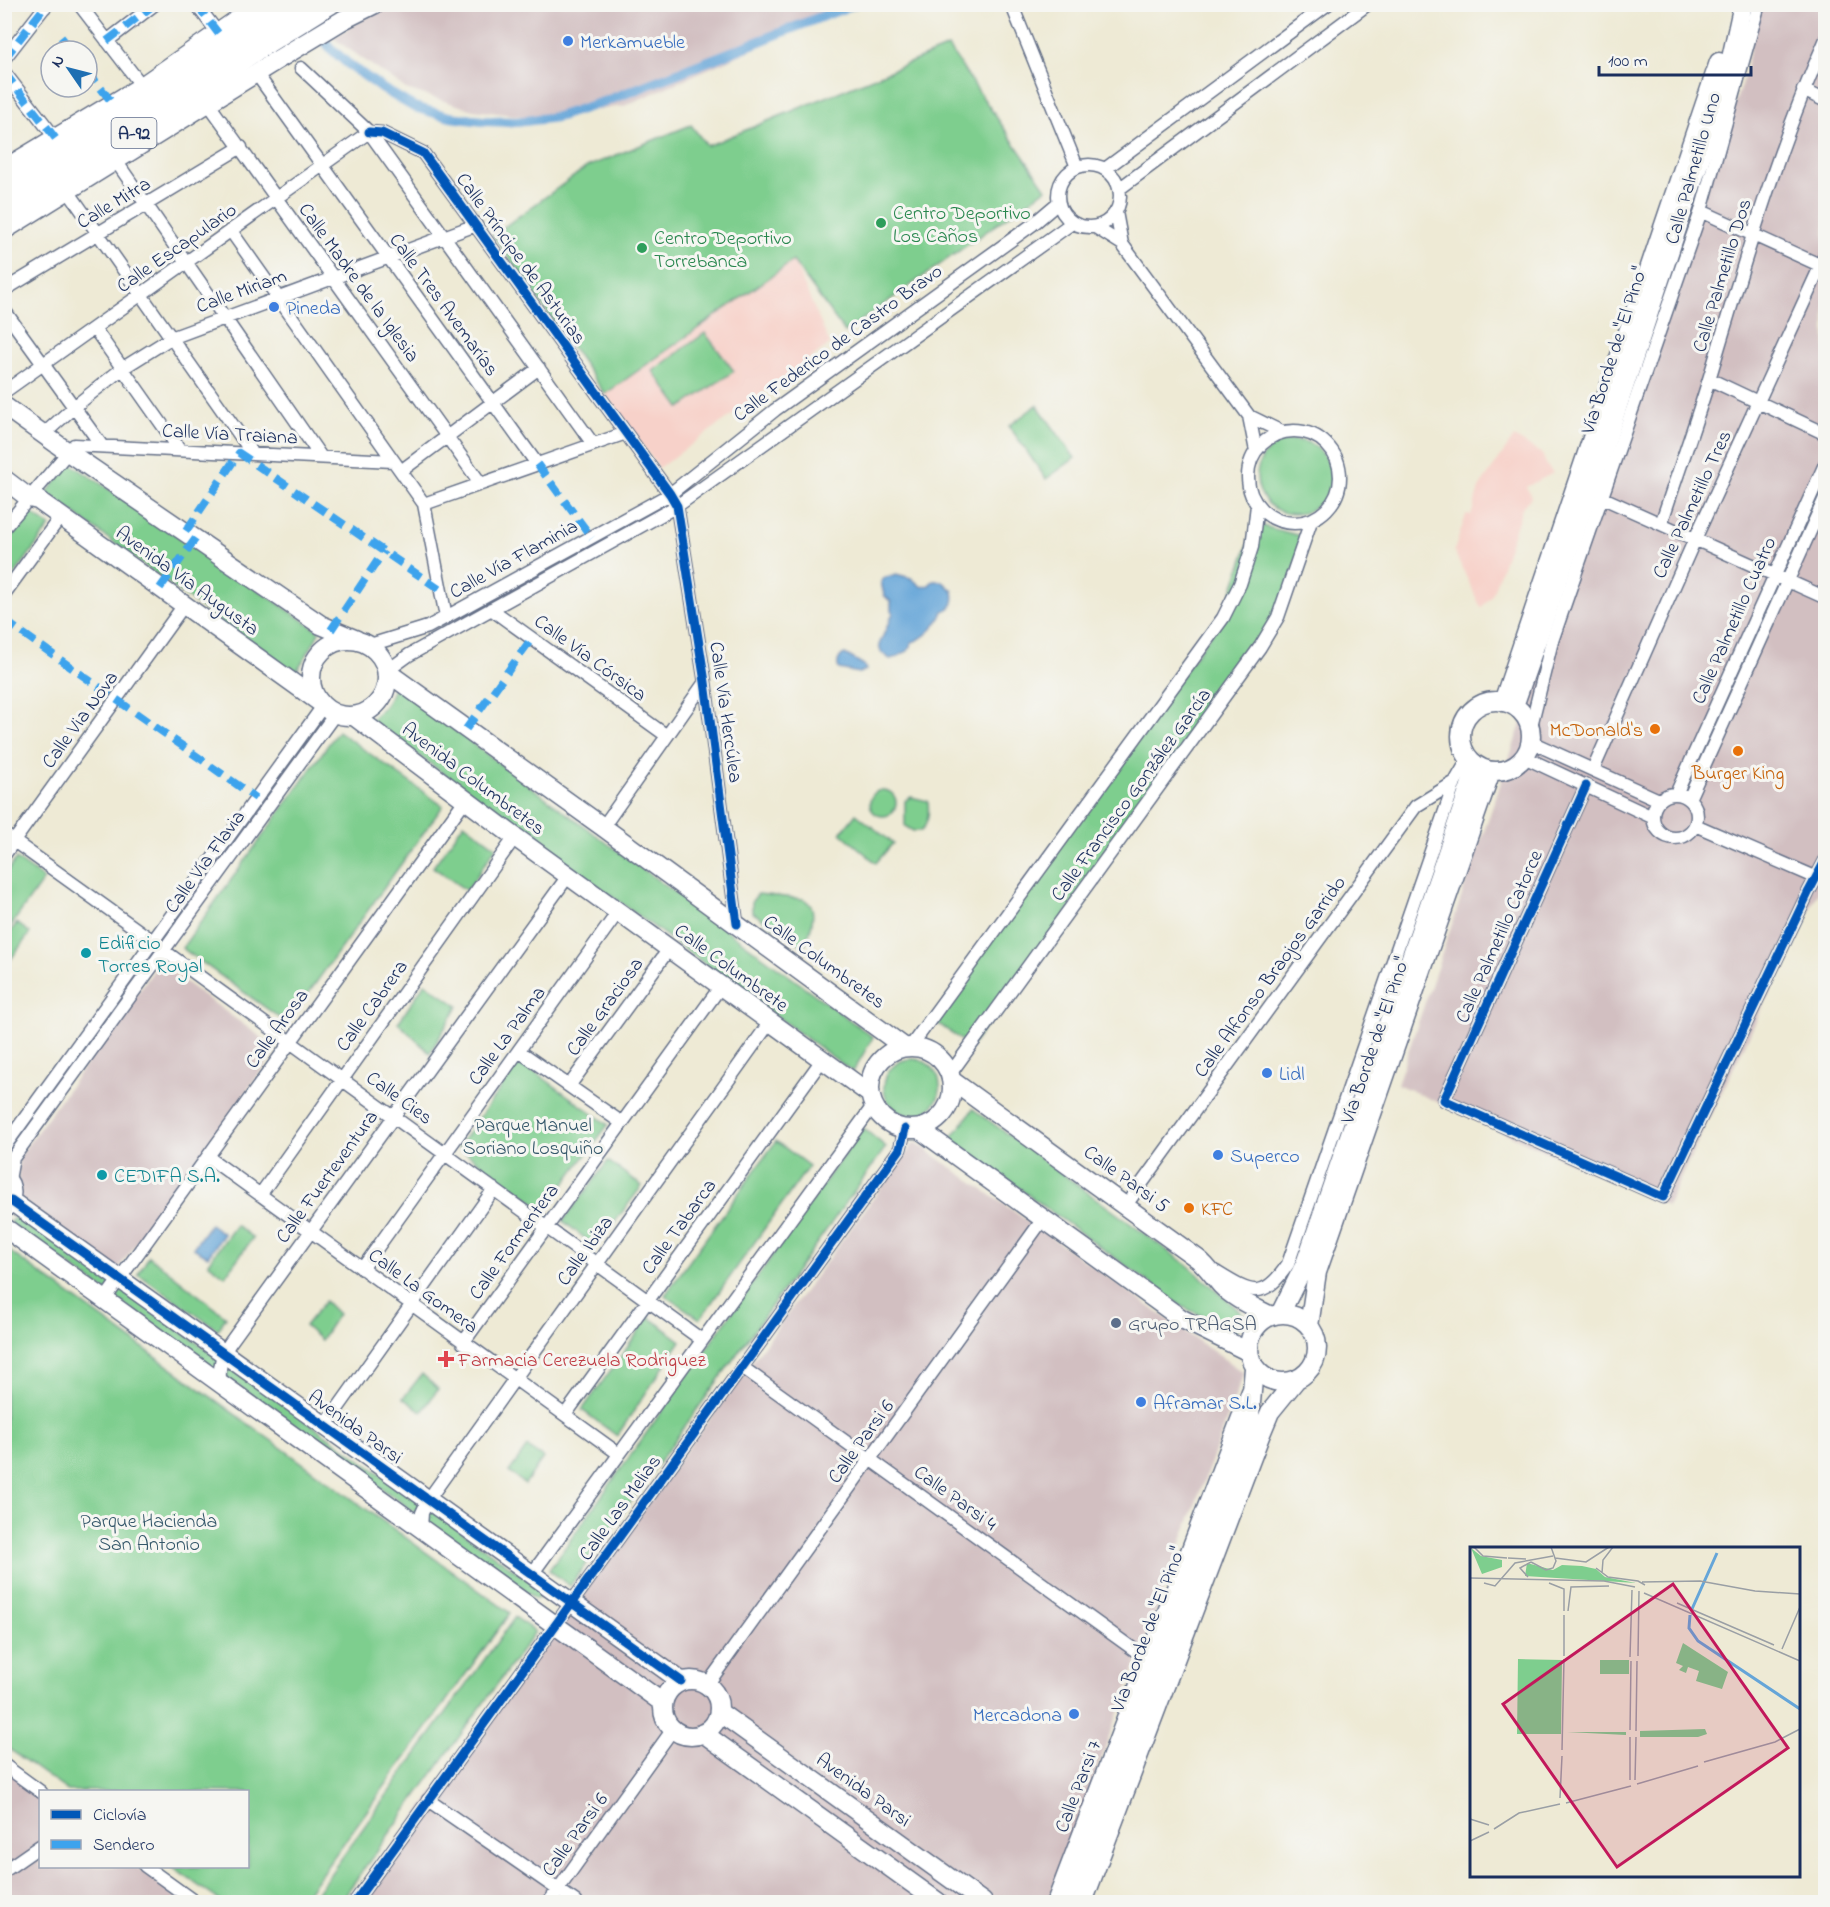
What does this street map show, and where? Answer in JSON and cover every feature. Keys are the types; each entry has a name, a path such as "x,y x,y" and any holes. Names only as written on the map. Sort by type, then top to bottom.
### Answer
{"highway":[{"name":"A-92","path":"4,212 170,109 255,47 296,4"},
{"name":"A-92","path":"4,189 111,124 255,47 336,12"}],"street":[{"path":"4,59 48,4"},
{"path":"78,4 142,86"},
{"path":"107,41 155,4"},
{"path":"196,4 219,33 255,47"},
{"path":"4,230 208,103 255,47 263,4"},
{"path":"336,12 375,4"},
{"path":"1105,169 1328,4"},
{"path":"1119,189 1368,4"},
{"name":"Vía Borde de \"El Pino\"","path":"1508,704 1719,59 1731,4"},
{"name":"Vía Borde de \"El Pino\"","path":"1508,704 1600,459 1714,117 1730,63 1743,4"},
{"name":"Calle Palmetillo Uno","path":"1528,743 1552,641 1701,212 1759,4"},
{"path":"1013,8 1077,167"},
{"path":"4,170 142,86 219,33"},
{"name":"Calle Palmetillo Dos","path":"1661,524 1709,380 1753,233 1803,90 1826,39"},
{"name":"Calle Tres Avemarías","path":"255,47 323,166 537,464"},
{"name":"Calle Príncipe de Asturias","path":"301,68 369,132 382,133 423,153 670,494"},
{"path":"4,72 56,139"},
{"path":"1803,90 1826,101"},
{"name":"Calle Madre de la Iglesia","path":"208,103 481,484"},
{"path":"369,132 593,444"},
{"name":"Calle Escapulario","path":"4,392 369,132"},
{"name":"Calle Mitra","path":"4,290 241,147"},
{"path":"116,161 321,458"},
{"path":"1087,165 1105,169 1114,177 1119,189 1120,198 1116,212 1107,222 1095,227 1072,223 1063,214 1058,202 1058,194 1064,178 1077,167 1087,165"},
{"path":"68,191 253,454"},
{"name":"Calle Federico de Castro Bravo","path":"670,494 775,410 1032,225 1058,202"},
{"path":"1116,212 1122,244"},
{"path":"1701,212 1824,262"},
{"name":"Calle Vía Flaminia","path":"387,671 409,655 676,506 870,365 1072,223"},
{"name":"Calle Miriam","path":"44,434 123,368 171,338 476,225"},
{"path":"1095,227 1122,244 1250,416 1282,432"},
{"path":"231,231 424,504 446,617"},
{"name":"Calle Palmetillo Tres","path":"1593,770 1695,539 1824,262"},
{"path":"4,310 102,446"},
{"path":"94,328 180,450"},
{"path":"397,466 447,437 539,368"},
{"path":"1709,380 1826,434"},
{"name":"Avenida Vía Augusta","path":"4,406 321,625 364,643"},
{"path":"1250,416 1256,451"},
{"path":"1282,432 1305,432 1319,437 1338,459 1341,474 1340,489 1334,502 1324,513 1311,521 1291,524 1281,522 1264,513 1250,491 1248,474 1256,451 1267,439 1282,432"},
{"path":"424,504 626,433"},
{"name":"Calle Vía Traiana","path":"68,452 74,445 102,446 321,458 397,466"},
{"path":"4,528 68,452"},
{"name":"Calle Palmetillo Cuatro","path":"1676,794 1826,462"},
{"name":"Avenida Vía Augusta","path":"4,479 29,498 38,500 61,516 325,707"},
{"name":"Calle Vía Flaminia","path":"364,643 428,627 670,494"},
{"name":"Calle Vía Hercúlea","path":"670,494 676,506 705,682 737,924"},
{"name":"Calle Palmetillo Cuatro","path":"1689,799 1826,496"},
{"path":"1603,498 1826,598"},
{"name":"Calle Francisco González García","path":"907,1047 1223,618 1240,584 1252,547 1257,505"},
{"path":"4,594 61,516"},
{"name":"Calle Francisco González García","path":"951,1077 1260,647 1278,617 1311,521"},
{"name":"Calle Via Nova","path":"4,855 9,838 184,605"},
{"name":"Calle Vía Córsica","path":"491,609 667,736"},
{"path":"345,640 364,643 381,656 387,671 388,683 384,695 366,713 354,716 325,707 313,691 312,668 317,658 334,643 345,640"},
{"name":"Avenida Columbretes","path":"387,671 603,827"},
{"path":"603,827 705,682"},
{"path":"1479,765 1463,748 1461,736 1463,725 1469,714 1478,706 1485,703 1508,704 1522,713 1528,743 1586,786 1652,817"},
{"name":"Calle Vía Flavia","path":"4,1148 325,707"},
{"name":"Calle Vía Flavia","path":"7,1178 13,1158 163,950 325,707"},
{"name":"Avenida Columbretes","path":"354,716 568,876"},
{"path":"1208,1267 1242,1288 1260,1290 1276,1281 1287,1264 1455,782 1479,765 1509,768 1528,743"},
{"path":"1528,743 1659,800"},
{"name":"Vía Borde de \"El Pino\"","path":"1276,1315 1305,1264 1479,765"},
{"name":"Vía Borde de \"El Pino\"","path":"1309,1326 1317,1272 1479,765"},
{"name":"Calle Alfonso Braojos Garrido","path":"1126,1205 1416,806 1455,782"},
{"name":"Calle Palmetillo Catorce","path":"1586,786 1444,1100 1663,1197 1815,877"},
{"path":"1676,794 1689,799 1696,811 1695,825 1686,836 1671,839 1660,834 1652,817 1659,800 1664,796 1676,794"},
{"name":"Calle Arosa","path":"105,1299 465,801"},
{"path":"1695,825 1815,877 1826,860"},
{"name":"Calle Columbretes","path":"603,827 907,1047"},
{"name":"Calle Cabrera","path":"260,1195 515,837"},
{"path":"9,838 153,941"},
{"name":"Calle Columbrete","path":"568,876 822,1059 872,1100"},
{"name":"Calle Fuerteventura","path":"223,1353 568,876"},
{"name":"Calle La Palma","path":"362,1269 618,912"},
{"name":"Calle Graciosa","path":"569,1086 669,949"},
{"name":"Calle Cies","path":"163,950 702,1340"},
{"name":"Calle Formentera","path":"463,1343 720,986"},
{"name":"Calle Ibiza","path":"428,1500 513,1378 770,1022"},
{"path":"912,1129 935,1121 947,1107 952,1096 951,1077 944,1063 935,1054 923,1048 907,1047 892,1051 878,1064 870,1081 872,1100 886,1121 912,1129 1263,1376 1273,1381 1296,1380 1305,1374 1312,1366 1316,1356 1315,1335 1301,1319 1291,1315 1276,1315 1262,1321 1249,1340 1252,1367"},
{"path":"519,1051 622,1123"},
{"name":"Calle Tabarca","path":"566,1415 822,1059"},
{"name":"Calle Parsi 5","path":"951,1077 1208,1267 1221,1285 1237,1298 1276,1315"},
{"name":"Calle Las Melias","path":"532,1574 872,1100"},
{"name":"Calle Las Melias","path":"355,1902 900,1149 912,1129"},
{"name":"Calle La Gomera","path":"208,1157 619,1454"},
{"path":"7,1178 12,1187 8,1205"},
{"path":"325,1426 494,1189"},
{"name":"Avenida Parsi","path":"8,1205 119,1279 681,1681"},
{"name":"Calle Parsi 6","path":"707,1684 1043,1219"},
{"path":"4,1227 663,1702"},
{"path":"220,1382 219,1367 223,1353"},
{"name":"Calle Parsi 4","path":"742,1367 1147,1659"},
{"name":"Vía Borde de \"El Pino\"","path":"1065,1902 1249,1426 1252,1367"},
{"name":"Calle Parsi 7","path":"1053,1902 1245,1398 1252,1367"},
{"name":"Vía Borde de \"El Pino\"","path":"1083,1902 1263,1428 1270,1412 1296,1380"},
{"path":"421,1528 422,1513 428,1500"},
{"path":"690,1679 707,1684 717,1696 719,1712 711,1728 703,1733 688,1736 673,1730 664,1717 663,1702 666,1694 681,1681 690,1679"},
{"name":"Avenida Parsi","path":"719,1712 983,1902"},
{"name":"Calle Parsi 6","path":"549,1902 673,1730"},
{"path":"703,1733 938,1902"},
{"path":"5,1766 40,1790"},
{"path":"428,1800 576,1902"},
{"path":"4,1871 39,1847"},
{"path":"148,1868 195,1902"}],"shaded area":[{"path":"388,5 853,5 624,106 540,118 473,110 406,89 333,38"},
{"path":"1758,5 1825,5 1825,878 1667,1206 1397,1084 1746,71"},
{"path":"793,260 830,344 659,468 605,394"},
{"path":"1514,437 1542,454 1553,473 1526,487 1532,496 1523,506 1492,595 1481,608 1454,551 1466,515 1471,516 1479,488"},
{"path":"159,963 277,1049 118,1269 17,1197 19,1157"},
{"path":"915,1142 1244,1373 1048,1902 352,1902"},
{"path":"4,1766 39,1792 39,1868 137,1868 183,1902 5,1902"}],"green space":[{"path":"948,47 1046,189 845,332 793,261 605,394 493,235 587,167 691,125 707,146"},
{"path":"705,333 734,371 680,408 653,371"},
{"path":"1037,405 1075,458 1046,479 1009,426"},
{"path":"1294,440 1308,443 1320,451 1328,463 1331,477 1328,491 1320,503 1308,511 1294,514 1280,511 1268,503 1260,491 1257,477 1260,463 1268,451 1280,443"},
{"path":"70,463 319,631 308,653 294,673 289,673 47,493"},
{"path":"31,513 50,526 5,588 5,543"},
{"path":"1255,524 1305,537 1278,617 971,1047 932,1019 1223,618"},
{"path":"395,686 873,1037 853,1072 370,720 385,705"},
{"path":"338,731 443,806 287,1023 182,948"},
{"path":"883,790 892,794 896,803 892,812 883,816 874,812 870,803 874,794"},
{"path":"911,797 928,801 928,817 921,831 913,831 905,826 905,801"},
{"path":"856,814 893,843 876,863 841,833"},
{"path":"464,823 496,847 467,891 433,867"},
{"path":"16,859 44,879 5,934 5,875"},
{"path":"758,894 803,899 811,906 812,921 803,946 752,912 752,901"},
{"path":"17,923 30,933 11,959 5,954 5,939"},
{"path":"425,983 458,1006 430,1053 398,1023"},
{"path":"906,1059 918,1059 932,1067 940,1081 938,1098 932,1107 918,1115 906,1115 889,1103 884,1093 884,1081 896,1064"},
{"name":"Parque Manuel Soriano Losquiño","path":"520,1061 608,1125 545,1210 458,1147"},
{"path":"973,1109 1190,1267 1244,1315 1236,1331 1183,1307 951,1139"},
{"path":"863,1128 886,1147 570,1586 549,1570"},
{"path":"776,1141 809,1166 700,1319 665,1295"},
{"path":"608,1161 642,1186 596,1247 563,1221"},
{"path":"17,1214 544,1591 536,1599 10,1223"},
{"path":"236,1225 253,1238 225,1276 208,1263"},
{"name":"Parque Hacienda San Antonio","path":"5,1248 510,1613 301,1902 222,1902 173,1868 249,1868 249,1790 67,1790 5,1746"},
{"path":"149,1256 226,1317 218,1330 138,1274"},
{"path":"325,1301 338,1314 321,1340 305,1326"},
{"path":"649,1317 681,1341 617,1436 582,1410"},
{"path":"422,1374 438,1389 422,1412 403,1398"},
{"path":"527,1447 543,1458 525,1484 509,1472"},
{"path":"515,1617 535,1632 340,1902 310,1902"}],"water":[{"path":"896,574 911,578 922,587 933,581 942,581 953,591 954,598 953,604 943,611 930,630 912,642 908,651 890,659 881,652 879,645 893,613 891,602 884,595 881,582 884,578"},
{"path":"845,654 864,665 866,670 859,673 839,669 839,660"},
{"path":"210,1224 224,1234 208,1256 193,1248"}],"waterway":[{"path":"318,30 329,47 347,63 383,89 414,107 450,117 516,122 557,117 606,101 854,4"}],"marked path":[{"path":"4,59 48,4"},
{"path":"107,41 155,4"},
{"path":"196,4 218,33"},
{"path":"4,72 56,139"},
{"path":"99,86 113,104"},
{"path":"186,531 239,453 439,589"},
{"path":"537,464 592,538"},
{"path":"160,588 196,538"},
{"path":"331,630 384,551"},
{"path":"4,620 256,798"},
{"path":"466,729 532,638"}],"cycle path":[{"path":"369,132 382,133 423,153 677,506 705,682 737,924"},
{"path":"1586,786 1444,1100 1663,1197 1826,859"},
{"path":"355,1902 900,1149 905,1129"},
{"path":"11,1201 681,1681"}],"place":[{"name":"Merkamueble","path":"568,41"},
{"name":"Centro Deportivo Los Caños","path":"881,223"},
{"name":"Centro Deportivo Torrebanca","path":"642,248"},
{"name":"Pineda","path":"274,307"},
{"name":"McDonald's","path":"1655,729"},
{"name":"Burger King","path":"1738,751"},
{"name":"Edificio Torres Royal","path":"86,953"},
{"name":"Lidl","path":"1267,1073"},
{"name":"Superco","path":"1218,1155"},
{"name":"CEDIFA S.A.","path":"102,1175"},
{"name":"KFC","path":"1189,1208"},
{"name":"Grupo TRAGSA","path":"1116,1323"},
{"name":"Farmacia Cerezuela Rodriguez","path":"446,1359"},
{"name":"Aframar S.L.","path":"1141,1402"},
{"name":"Mercadona","path":"1074,1714"}]}
